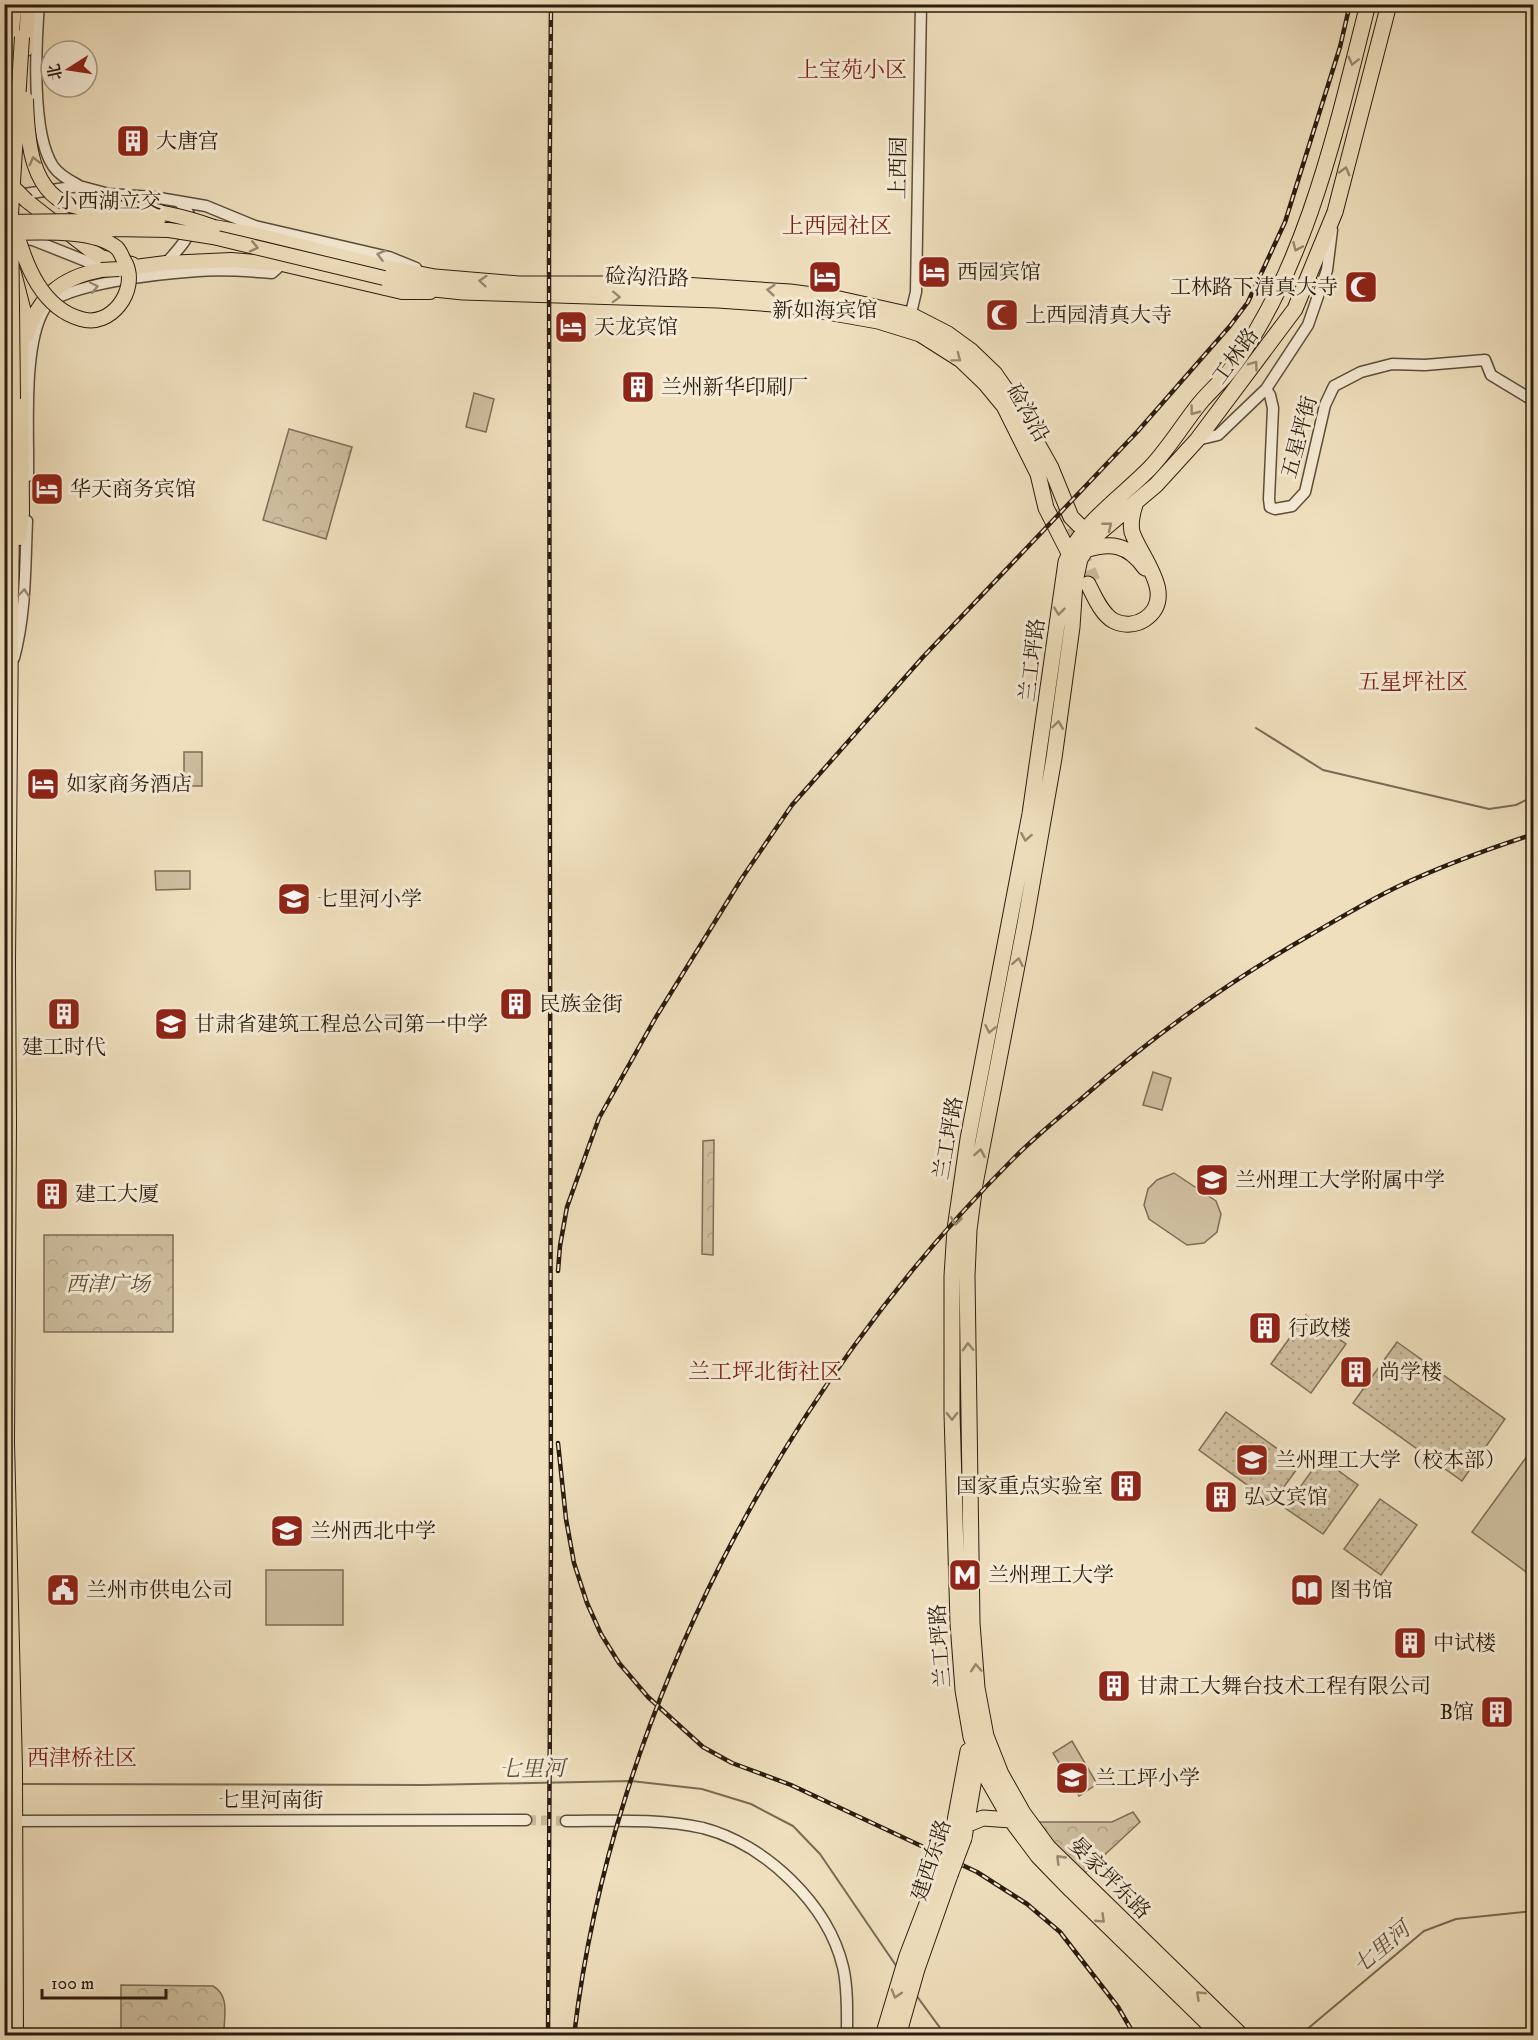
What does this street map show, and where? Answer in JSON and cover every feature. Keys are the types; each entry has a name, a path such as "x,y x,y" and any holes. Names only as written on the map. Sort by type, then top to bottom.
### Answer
{"highway":[{"name":"工林路","path":"1069,553 1084,530 1125,494 1152,466 1201,401 1230,370 1262,321 1304,232 1338,120 1368,4"},
{"name":"工林路","path":"1085,550 1092,538 1135,505 1197,440 1294,309 1335,212 1389,4"},
{"name":"硷沟沿路","path":"387,273 527,284 668,284 745,288 835,298 908,323"},
{"name":"硷沟沿路","path":"387,273 424,288 453,292 744,302 833,312 878,321 908,323"},
{"name":"硷沟沿","path":"908,323 948,334 996,374 1026,423 1062,512"},
{"name":"硷沟沿","path":"908,323 920,334 961,360 986,383 1004,406 1038,474 1046,508 1069,553"},
{"path":"1038,474 1062,512 1067,525 1056,527"},
{"path":"1085,550 1112,545 1136,556 1147,572 1152,597 1149,607 1142,612 1123,618 1114,616 1090,583 1100,606 1112,620 1121,624 1141,621 1150,615 1156,607 1157,585 1151,568 1132,532 1131,520 1135,505"},
{"path":"1062,512 1084,530"},
{"name":"兰工坪路","path":"984,1726 977,1688 972,1623 967,1326 969,1230 982,1141 1045,816 1072,627 1075,582 1080,559 1085,550"},
{"name":"兰工坪路","path":"971,1737 963,1690 958,1623 952,1413 952,1275 955,1229 968,1139 1030,814 1064,574 1069,553"},
{"name":"建西东路","path":"888,2034 907,1956 960,1834 971,1798 984,1726"},
{"name":"晏家坪东路","path":"984,1726 1017,1816 1038,1856 1221,2036"},
{"path":"971,1737 995,1793 1017,1816"},
{"name":"建西东路","path":"960,1834 957,1807 971,1737"},
{"path":"957,1807 971,1798 995,1793"},
{"path":"960,1834 983,1818 1017,1816"},
{"name":"晏家坪东路","path":"1017,1816 1242,2036"},
{"name":"建西东路","path":"888,2034 917,1969 945,1872"}],"main road":[{"path":"14,4 17,35 8,218 13,399 7,1281 12,1772 15,1803 10,1821 10,1990 16,2036"},
{"path":"4,155 17,35 27,4"},
{"path":"27,4 25,69 28,128 35,166 43,184 55,196 79,207 164,212 214,227 253,234 387,273"},
{"path":"4,176 27,201 90,250 139,273"},
{"path":"8,218 33,278 51,302 66,312 89,321 112,313 128,293 129,272 118,249 91,237 50,233"},
{"name":"小西湖立交","path":"8,218 150,219 214,227"},
{"path":"50,233 113,229 169,230 387,273"},
{"name":"小西湖立交","path":"4,234 50,233"},
{"path":"4,259 14,273 24,312 21,355 22,513 11,576"},
{"path":"21,355 28,329 38,308 52,291 66,280 101,270 119,269 139,273 166,263 231,260 282,264 402,292 453,292"}],"street":[{"path":"39,4 36,42 37,100 43,140 52,165 64,177 79,186 109,194 153,196 206,206 255,226 389,257 435,277"},
{"name":"上西园","path":"908,323 916,292 921,4"},
{"path":"4,196 79,186"},
{"path":"166,263 187,239 190,230 190,218 186,208 177,201"},
{"path":"1197,440 1218,435 1266,389 1308,325 1327,270 1335,212"},
{"path":"4,234 33,240 84,261 139,273"},
{"path":"11,672 19,638 26,562 29,383 32,349 39,320 46,306 63,294 139,273 199,271 272,273 282,264"},
{"path":"21,355 29,383"},
{"name":"五星坪街","path":"1266,389 1273,408 1269,500 1270,507 1275,509 1292,506 1305,492 1325,405 1334,386 1361,372 1392,364 1425,365 1485,360 1491,375 1533,401"},
{"name":"七里河南街","path":"10,1821 526,1820"},
{"path":"566,1821 661,1823 704,1829 739,1842 773,1864 803,1894 823,1921 834,1941 844,1968 847,2036"}],"green space":[{"path":"474,393 494,399 486,432 466,427"},
{"path":"289,429 352,447 326,539 263,520"},
{"path":"184,752 202,752 202,786 184,786"},
{"path":"155,871 190,871 190,889 156,890"},
{"path":"1153,1072 1171,1078 1162,1110 1143,1105"},
{"path":"714,1140 713,1255 702,1254 703,1141"},
{"path":"1174,1173 1216,1201 1221,1214 1217,1232 1204,1243 1187,1245 1149,1219 1144,1205 1148,1189 1157,1180"},
{"name":"西津广场","path":"44,1235 173,1235 173,1332 44,1332"},
{"path":"1306,1315 1346,1344 1311,1393 1271,1364"},
{"path":"1397,1342 1505,1419 1462,1481 1353,1403"},
{"path":"1226,1412 1300,1465 1272,1503 1199,1450"},
{"path":"1534,1448 1533,1577 1472,1532"},
{"path":"1321,1458 1358,1485 1323,1534 1285,1508"},
{"path":"1380,1499 1417,1525 1381,1575 1344,1549"},
{"path":"266,1570 343,1570 343,1625 266,1625"},
{"path":"1072,1741 1097,1784 1079,1796 1053,1753"},
{"path":"1133,1812 1140,1822 1084,1874 1061,1853 1038,1822 1112,1822"},
{"path":"121,1985 213,1986 222,1995 224,2001 224,2033 121,2033"}],"waterway":[{"path":"1256,728 1323,770 1489,809 1516,805 1534,796"},
{"name":"七里河","path":"20,1784 425,1785 631,1781 702,1789 751,1804 793,1826 820,1854 897,1967"},
{"name":"七里河","path":"4,1784 11,1784"},
{"name":"七里河","path":"1299,2036 1424,1931 1456,1919 1534,1911"},
{"name":"七里河","path":"916,1995 946,2036"}],"tunnel":[{"path":"1061,507 1093,581"},
{"path":"526,1820 566,1821"}],"railway":[{"path":"548,2036 551,1537 549,259 551,4"},
{"path":"558,1271 567,1207 599,1118 656,1017 742,878 792,805 923,657 1137,432 1230,326 1248,302 1285,222 1340,47 1350,4"},
{"path":"574,2036 594,1914 626,1794 669,1676 722,1561 784,1451 854,1347 931,1248 1038,1135 1136,1053 1221,990 1281,952 1386,892 1448,865 1534,834"},
{"path":"558,1443 566,1519 574,1563 587,1603 601,1634 619,1663 648,1697 703,1747 732,1763 791,1785 977,1872 1027,1904 1060,1932 1118,2007 1135,2036"}],"place":[{"name":"大唐宫","path":"133,141"},
{"name":"西园宾馆","path":"934,272"},
{"name":"新如海宾馆","path":"825,277"},
{"name":"工林路下清真大寺","path":"1361,287"},
{"name":"上西园清真大寺","path":"1002,315"},
{"name":"天龙宾馆","path":"571,327"},
{"name":"兰州新华印刷厂","path":"638,387"},
{"name":"华天商务宾馆","path":"47,489"},
{"name":"如家商务酒店","path":"43,784"},
{"name":"七里河小学","path":"294,899"},
{"name":"民族金街","path":"516,1004"},
{"name":"建工时代","path":"64,1014"},
{"name":"甘肃省建筑工程总公司第一中学","path":"171,1024"},
{"name":"兰州理工大学附属中学","path":"1212,1180"},
{"name":"建工大厦","path":"52,1194"},
{"name":"行政楼","path":"1265,1328"},
{"name":"尚学楼","path":"1356,1372"},
{"name":"兰州理工大学（校本部）","path":"1252,1460"},
{"name":"国家重点实验室","path":"1126,1486"},
{"name":"弘文宾馆","path":"1221,1497"},
{"name":"兰州西北中学","path":"287,1531"},
{"name":"兰州理工大学","path":"965,1575"},
{"name":"兰州市供电公司","path":"63,1590"},
{"name":"图书馆","path":"1307,1590"},
{"name":"中试楼","path":"1410,1643"},
{"name":"甘肃工大舞台技术工程有限公司","path":"1114,1686"},
{"name":"B馆","path":"1497,1712"},
{"name":"兰工坪小学","path":"1072,1778"}],"district":[{"name":"上宝苑小区","path":"852,69"},
{"name":"上西园社区","path":"837,225"},
{"name":"五星坪社区","path":"1413,681"},
{"name":"兰工坪北街社区","path":"765,1371"},
{"name":"西津桥社区","path":"82,1757"}]}
